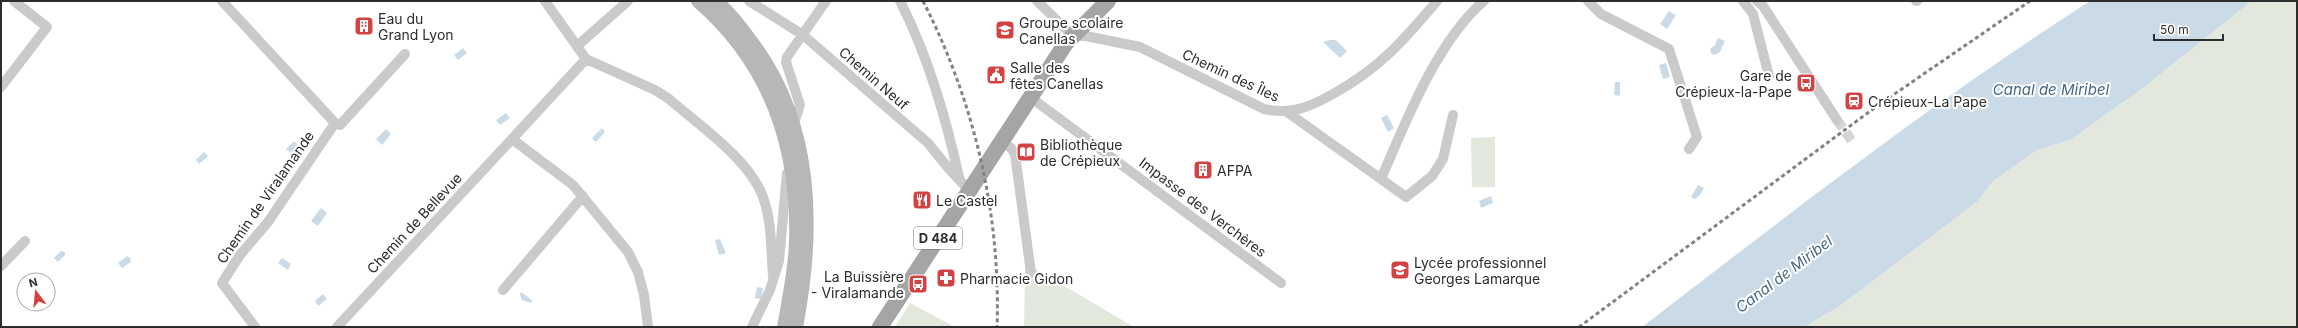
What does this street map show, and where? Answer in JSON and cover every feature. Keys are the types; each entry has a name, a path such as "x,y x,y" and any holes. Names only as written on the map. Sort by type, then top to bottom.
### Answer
{"main road":[{"path":"698,1 719,19 751,58 777,111 789,146 796,193 796,244 784,327"},
{"path":"716,1 756,48 779,88 794,123 804,172 808,232 796,327"},
{"name":"D 484","path":"881,327 965,186 1001,141 1073,36 1108,1"}],"street":[{"path":"1,87 47,26 14,1"},
{"path":"222,1 335,123"},
{"path":"544,1 586,59 655,90 669,99 751,173 763,198 768,219 773,276"},
{"path":"577,46 628,1"},
{"name":"Chemin Neuf","path":"749,1 803,35 928,143 965,186"},
{"path":"794,123 800,105 786,62 787,57 826,1"},
{"path":"900,1 918,40 933,79 965,186"},
{"path":"1037,1 1073,36"},
{"name":"Chemin des Îles","path":"1073,36 1086,36 1140,47 1264,109 1296,112 1316,104 1376,67 1398,47 1437,1"},
{"path":"1381,179 1412,109 1447,45 1469,15 1484,1"},
{"path":"1588,1 1601,14 1669,49 1697,137 1690,149"},
{"path":"1744,1 1753,14 1769,76"},
{"path":"1757,1 1763,6 1836,120"},
{"name":"Chemin de Viralamande","path":"255,327 222,283 240,255 268,222 335,123 340,125 405,54"},
{"name":"Chemin de Bellevue","path":"337,327 586,59"},
{"name":"Impasse des Verchères","path":"1030,97 1281,283"},
{"path":"1286,112 1406,197 1432,176 1442,159 1453,115"},
{"path":"512,139 573,185 628,252 638,272 644,295 648,327"},
{"path":"1001,141 1011,148 1015,154 1031,273"},
{"path":"752,327 770,290 773,276 779,261 789,146"},
{"path":"503,290 583,196"},
{"path":"1,266 25,242"}],"shaded area":[{"path":"2252,1 2297,1 2297,327 1804,327 1840,306 1978,201 1993,181 2037,150 2070,140 2143,88"},
{"path":"1495,137 1495,187 1472,187 1471,138"},
{"path":"1034,268 1134,327 1024,327 1025,269"},
{"path":"910,303 955,327 895,327"}],"water":[{"name":"Canal de Miribel","path":"2090,1 2252,1 2143,88 2070,140 2037,150 1993,181 1978,201 1840,306 1804,327 1642,327 1918,118 2032,39"},
{"path":"1669,11 1676,15 1667,29 1660,24"},
{"path":"1718,38 1725,41 1720,52 1714,55 1711,53 1710,49 1714,46"},
{"path":"1336,40 1347,51 1340,58 1323,42"},
{"path":"463,48 467,53 458,60 454,55"},
{"path":"1666,63 1670,77 1663,79 1659,65"},
{"path":"1615,82 1620,82 1620,96 1614,95"},
{"path":"506,113 510,118 500,125 496,120"},
{"path":"1387,115 1394,128 1388,132 1381,118"},
{"path":"602,128 605,132 596,142 592,138"},
{"path":"386,129 391,134 382,145 376,139"},
{"path":"294,141 298,145 291,153 286,149"},
{"path":"204,152 208,156 199,164 196,160"},
{"path":"277,175 282,177 282,180 275,188 269,184"},
{"path":"1698,185 1704,188 1700,195 1695,199 1691,197"},
{"path":"1491,196 1493,203 1481,208 1479,201"},
{"path":"321,208 327,213 318,226 311,221"},
{"path":"720,239 726,253 719,255 715,240"},
{"path":"61,251 65,252 65,255 58,262 54,258"},
{"path":"127,256 130,258 131,262 122,268 118,263"},
{"path":"282,258 291,264 288,270 278,263"},
{"path":"757,287 763,288 761,299 755,298"},
{"path":"521,292 532,300 531,303 522,300 520,295"},
{"path":"323,294 327,299 318,306 315,301"}],"tunnel":[{"path":"1837,120 1854,144"}],"railway":[{"path":"923,1 957,78 981,159 989,201 994,242 997,285 997,327"},
{"path":"1579,327 1877,106 2030,1"}],"place":[{"name":"Eau du Grand Lyon","path":"364,26"},
{"name":"Groupe scolaire Canellas","path":"1005,30"},
{"name":"Salle des fêtes Canellas","path":"996,75"},
{"name":"Gare de Crépieux-la-Pape","path":"1806,83"},
{"name":"Crépieux-La Pape","path":"1854,101"},
{"name":"Bibliothèque de Crépieux","path":"1026,152"},
{"name":"AFPA","path":"1203,170"},
{"name":"Le Castel","path":"922,200"},
{"name":"Lycée professionnel Georges Lamarque","path":"1400,270"},
{"name":"Pharmacie Gidon","path":"946,278"},
{"name":"La Buissière - Viralamande","path":"918,284"}]}
